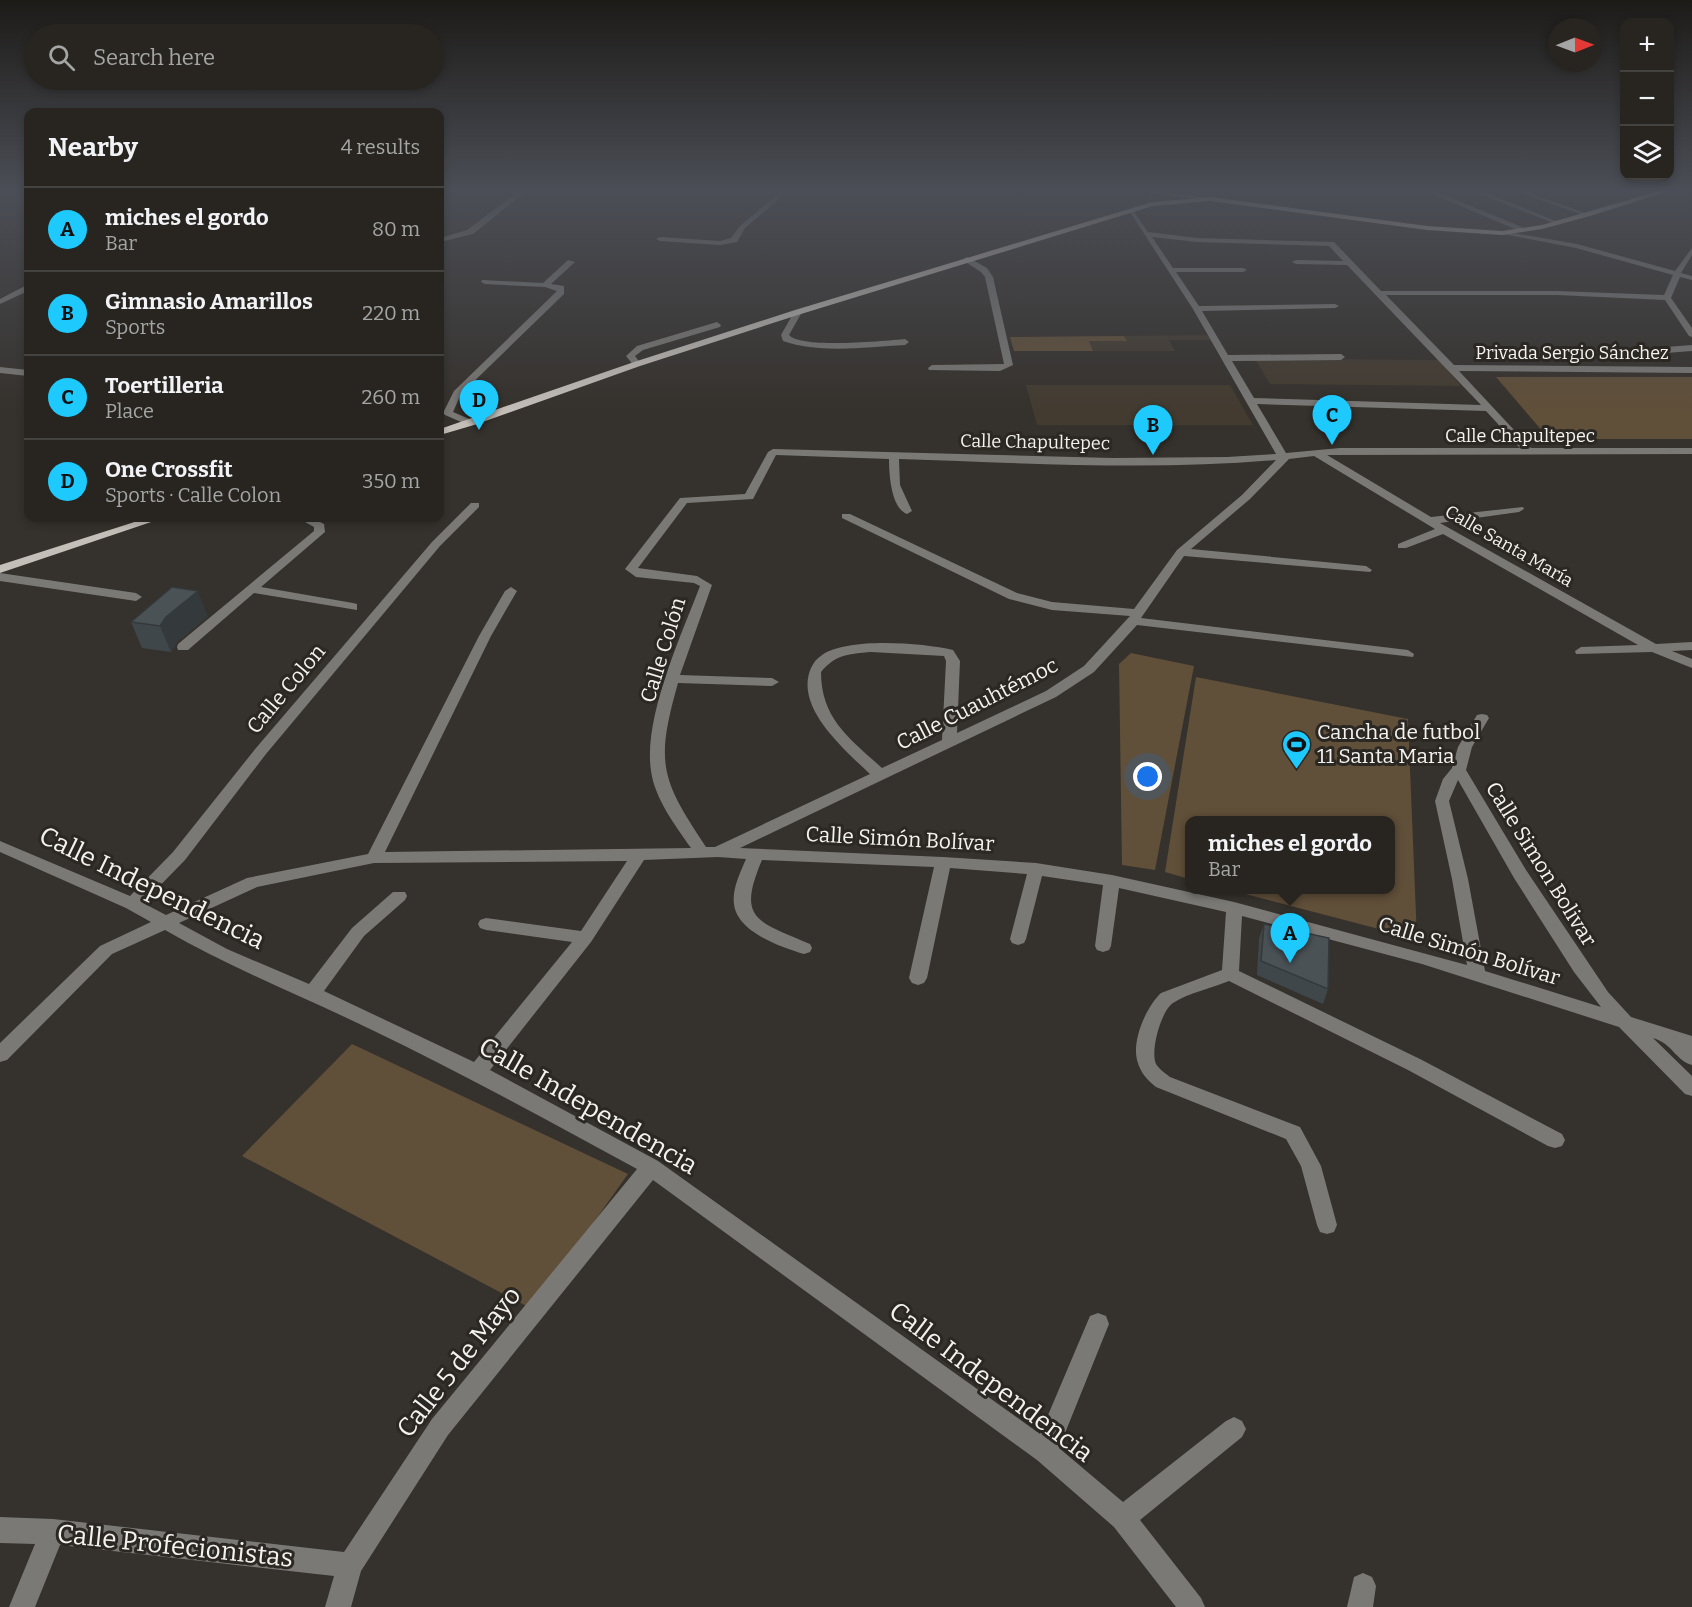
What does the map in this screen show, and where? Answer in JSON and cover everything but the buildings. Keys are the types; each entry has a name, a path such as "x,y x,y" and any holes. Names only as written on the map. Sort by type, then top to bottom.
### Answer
{"main road":[{"path":"444,431 637,364 955,263"},
{"path":"0,569 145,522"}],"street":[{"path":"545,285 570,263"},
{"path":"932,368 999,368 1009,365 989,277 984,270 973,263"},
{"path":"1167,263 1197,309 1284,458"},
{"path":"1349,263 1452,368 1530,453"},
{"path":"1649,263 1679,270 1692,278"},
{"path":"1667,298 1684,263"},
{"path":"1679,270 1692,268"},
{"path":"1172,270 1243,270"},
{"path":"471,423 444,412 457,393 561,292 561,288 545,285 485,282"},
{"path":"0,302 24,290"},
{"path":"1379,293 1557,293 1667,298"},
{"path":"1667,298 1692,334"},
{"path":"1197,309 1335,306"},
{"path":"798,312 785,335 786,339 791,342 816,344 905,342"},
{"path":"637,364 630,356 640,348 717,325"},
{"path":"1653,351 1692,348"},
{"path":"1226,358 1341,357"},
{"name":"Privada Sergio Sánchez","path":"1452,368 1692,370"},
{"path":"0,370 24,373"},
{"path":"1252,401 1488,408"},
{"name":"Calle Chapultepec","path":"773,452 1020,459 1227,460 1284,458 1340,452 1692,452"},
{"name":"Calle Colón","path":"710,852 675,810 658,771 655,751 673,679 705,585 697,580 636,573 631,569 664,529 684,500 749,497 773,452"},
{"name":"Calle Santa María","path":"1316,453 1444,530 1652,647 1692,664"},
{"path":"894,456 895,485 907,511"},
{"name":"Calle Cuauhtémoc","path":"710,852 949,744 1052,694 1080,676 1136,617 1181,552 1246,497 1284,458"},
{"name":"Calle Colon","path":"132,904 179,856 261,751 436,544 475,505"},
{"path":"1429,521 1519,509"},
{"path":"846,516 1013,596 1052,606 1408,654"},
{"path":"183,646 319,531 320,526 312,522"},
{"path":"1402,546 1444,530"},
{"path":"1181,552 1366,570"},
{"path":"0,577 136,597"},
{"path":"252,589 353,607"},
{"path":"374,858 480,647 511,591"},
{"path":"1581,651 1692,646"},
{"path":"880,775 830,724 817,700 813,677 816,667 828,655 846,649 910,649 948,653 953,660 949,744"},
{"path":"673,679 772,682"},
{"name":"Calle Simon Bolivar","path":"1482,718 1465,747 1459,770 1520,874 1580,967 1602,997 1626,1023"},
{"path":"1459,770 1450,779 1442,801 1460,879 1477,975"},
{"name":"Calle Independencia","path":"0,846 132,904 221,954 312,993 477,1072 651,1167 1045,1452 1123,1518 1192,1607"},
{"name":"Calle Simón Bolívar","path":"0,1055 106,950 253,882 374,858 710,852 943,862 1036,869 1112,881 1234,908 1424,958 1692,1043"},
{"path":"477,1072 585,938 639,855"},
{"path":"756,855 741,891 741,908 748,919 762,929 804,948"},
{"path":"918,978 943,862"},
{"path":"1018,939 1036,869"},
{"path":"1103,946 1112,881"},
{"path":"312,993 358,932 399,896"},
{"path":"1230,974 1234,908"},
{"path":"486,924 585,938"},
{"path":"1327,1225 1312,1169 1303,1146 1293,1133 1270,1122 1163,1082 1150,1070 1143,1047 1159,1004 1177,993 1230,974 1415,1065 1555,1140"},
{"name":"Calle Simón Bolívar","path":"1626,1023 1692,1088"},
{"name":"Calle Simón Bolívar","path":"1672,1037 1692,1058"},
{"name":"Calle 5 de Mayo","path":"338,1607 350,1565 440,1427 651,1167"},
{"path":"1045,1452 1098,1324"},
{"path":"1123,1518 1234,1429"},
{"name":"Calle Profecionistas","path":"0,1530 52,1532 350,1565"},
{"path":"22,1607 52,1532"}],"shaded area":[{"path":"1211,335 1214,340 1169,340 1175,351 1014,351 1010,337"},
{"path":"1124,336 1127,341 1089,341 1093,351 1014,351 1010,337"},
{"path":"1255,359 1439,360 1461,386 1270,384"},
{"path":"1496,377 1692,377 1692,439 1549,439"},
{"path":"1026,385 1230,385 1253,425 1037,425"},
{"path":"1131,653 1194,666 1155,870 1122,865 1119,664"},
{"name":"Cancha de futbol 11 Santa Maria","path":"1196,677 1408,719 1417,939 1245,894 1395,894 1395,816 1185,816 1185,878 1165,872"},
{"path":"352,1044 628,1174 532,1309 242,1156"}],"place":[{"name":"One Crossfit","path":"479,430"},
{"name":"Toertilleria","path":"1332,445"},
{"name":"Gimnasio Amarillos","path":"1153,455"},
{"name":"Cancha de futbol 11 Santa Maria","path":"1296,770"},
{"name":"miches el gordo","path":"1290,963"}]}
